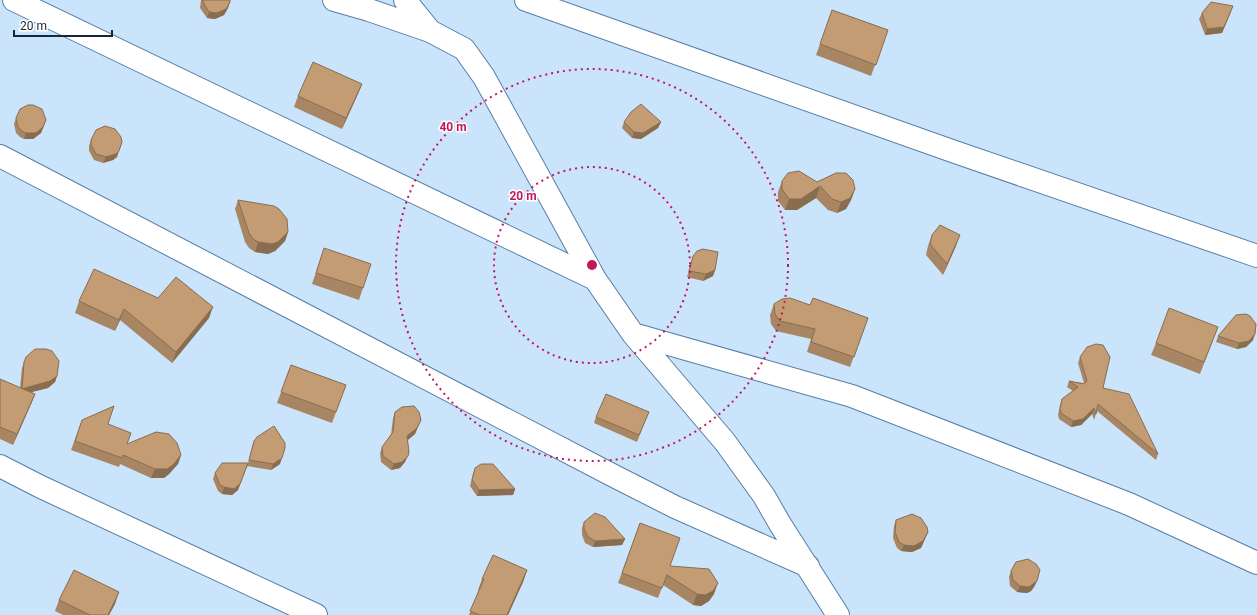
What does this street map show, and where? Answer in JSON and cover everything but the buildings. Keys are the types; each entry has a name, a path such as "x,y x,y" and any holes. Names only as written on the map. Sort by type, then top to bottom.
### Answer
{"street":[{"path":"14,0 595,280"},
{"path":"334,0 369,10 430,31 464,49 484,77 595,280 633,334 725,442 764,496 838,615"},
{"path":"405,0 430,31"},
{"path":"526,0 955,152 1257,256"},
{"path":"0,156 607,473 675,507 808,566"},
{"path":"633,334 852,396 1129,504 1257,562"},
{"path":"0,466 41,487 316,615"}]}
